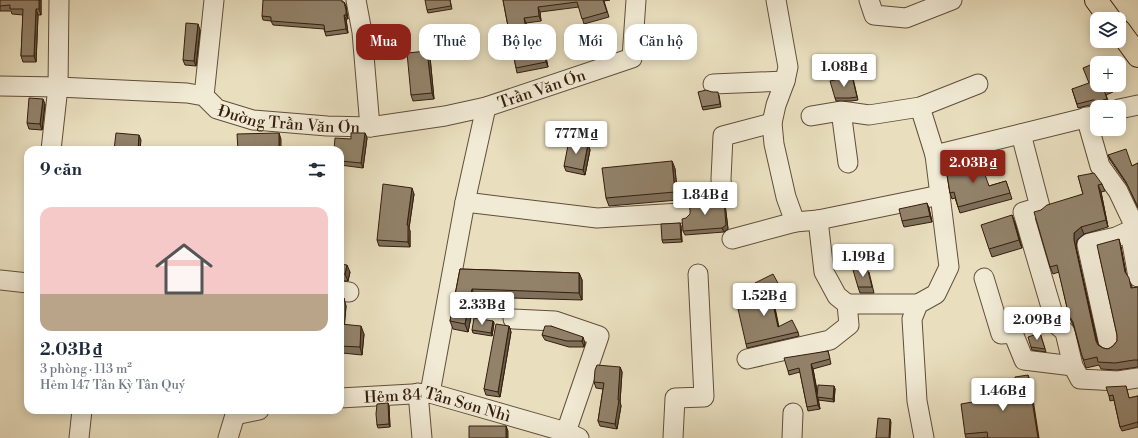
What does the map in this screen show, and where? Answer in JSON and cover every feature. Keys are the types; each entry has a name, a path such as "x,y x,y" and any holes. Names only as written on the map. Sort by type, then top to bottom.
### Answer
{"main road":[{"path":"1096,0 1105,12"},
{"path":"1126,40 1138,56"}],"street":[{"path":"51,146 58,87 59,0"},
{"path":"204,96 214,0"},
{"path":"356,0 362,32 370,127"},
{"name":"Trần Văn Ơn","path":"486,107 632,58 636,0"},
{"path":"776,0 788,67 786,81 776,105 772,123 774,144 786,197 794,222"},
{"path":"869,0 874,15 906,18 952,0"},
{"path":"713,84 786,81"},
{"path":"811,116 841,111 868,115 920,107 978,84"},
{"name":"Đường Trần Văn Ơn","path":"0,86 187,93 204,96 217,109 253,120 327,126 370,127 445,116 486,107"},
{"path":"1126,108 1138,105"},
{"path":"422,438 424,393 486,107"},
{"path":"818,220 824,272 837,296 847,304 918,304 936,294 949,267 935,155 920,107"},
{"path":"841,111 848,163"},
{"path":"935,155 1090,116"},
{"path":"722,191 721,179 723,136 772,123"},
{"path":"1020,134 1040,207 1023,212 1056,324 1065,332 1072,366 1080,379 1118,381 1138,378"},
{"path":"1095,136 1100,166 1118,191 1137,228"},
{"path":"732,238 794,222 818,220 940,195"},
{"path":"465,202 597,218 681,213"},
{"path":"1137,228 1132,238 1138,277"},
{"path":"1109,345 1087,245 1090,243 1116,238 1137,228"},
{"path":"673,438 675,398 704,397 698,274"},
{"path":"984,278 1001,334 1013,333 1024,360 1072,366"},
{"path":"0,280 24,283"},
{"path":"747,359 830,340 849,325 847,304"},
{"path":"918,304 912,319 917,401 924,438"},
{"path":"513,319 555,321 599,336 573,435"},
{"name":"Hẻm 84 Tân Sơn Nhì","path":"344,398 424,393 573,435"},
{"path":"792,438 793,413"},
{"path":"79,438 82,414"},
{"path":"228,438 234,414"}],"building":[{"path":"0,0 39,0 39,9 36,9 34,56 21,56 23,9 10,9 10,5 0,6"},
{"path":"263,0 342,0 346,10 346,15 344,15 346,29 325,32 324,25 271,21 271,17 262,16"},
{"path":"425,0 450,0 451,6 427,10"},
{"path":"503,0 603,0 607,12 582,19 577,2 538,7 539,16 524,18 525,24 508,24"},
{"path":"186,23 198,24 194,61 183,60"},
{"path":"419,52 419,60 428,60 432,93 411,95 408,60 411,60 411,53"},
{"path":"514,60 546,60 546,62 516,68"},
{"path":"1090,65 1090,92 1105,92 1107,99 1090,100 1077,104 1072,89 1089,83 1083,68"},
{"path":"852,76 857,97 835,98 830,81"},
{"path":"706,90 718,92 720,104 702,107 698,92"},
{"path":"29,98 43,99 40,124 27,123"},
{"path":"116,133 139,135 138,146 114,146"},
{"path":"279,133 279,146 238,146 237,134"},
{"path":"351,133 365,133 361,163 344,161 344,146 334,146 335,138 351,139"},
{"path":"569,140 588,144 583,170 564,166"},
{"path":"1126,149 1132,166 1138,163 1138,207 1126,182 1108,155"},
{"path":"979,158 989,186 1006,181 1010,193 958,207 954,192 950,193 946,169"},
{"path":"672,161 675,192 606,198 602,168"},
{"path":"1094,173 1102,184 1098,185 1106,220 1081,227 1074,233 1074,240 1096,341 1098,345 1108,349 1117,341 1117,335 1097,245 1119,239 1125,272 1129,278 1131,288 1138,287 1138,360 1115,363 1098,362 1097,357 1084,360 1073,322 1069,316 1057,265 1050,267 1034,212 1041,210 1047,205 1083,194 1078,176"},
{"path":"383,184 412,188 407,225 408,242 377,240"},
{"path":"724,200 726,225 722,228 683,231 682,219 686,218 690,214 689,203"},
{"path":"927,203 930,216 902,221 899,209"},
{"path":"1012,215 1019,240 989,249 981,225"},
{"path":"680,223 681,239 662,240 661,224"},
{"path":"344,265 347,265 344,274"},
{"path":"867,267 872,287 858,287 853,270"},
{"path":"460,269 579,273 579,293 472,289 465,324 450,321"},
{"path":"773,274 779,285 770,290 778,327 792,320 798,332 746,344 738,309 766,304 755,283"},
{"path":"474,318 493,321 491,333 472,330"},
{"path":"344,324 361,326 360,347 344,346"},
{"path":"496,324 509,326 498,392 484,389"},
{"path":"545,326 551,326 583,337 582,341 567,341 542,335"},
{"path":"1040,333 1045,349 1031,347 1028,337"},
{"path":"828,351 830,359 811,364 818,405 807,407 799,368 788,371 784,358"},
{"path":"597,365 620,367 619,400 615,424 598,421 604,383 594,382"},
{"path":"1028,375 1038,438 988,438 987,432 965,434 961,404 984,400 983,390 1000,388 999,381 1015,379 1015,377"},
{"path":"818,385 834,386 833,399 817,397"},
{"path":"1126,386 1129,398 1138,396 1138,422 1120,427 1113,395 1109,396 1106,387"},
{"path":"388,403 389,424 377,425 377,404"},
{"path":"878,418 890,419 889,438 876,438"},
{"path":"469,426 506,426 506,438 469,438"}]}
